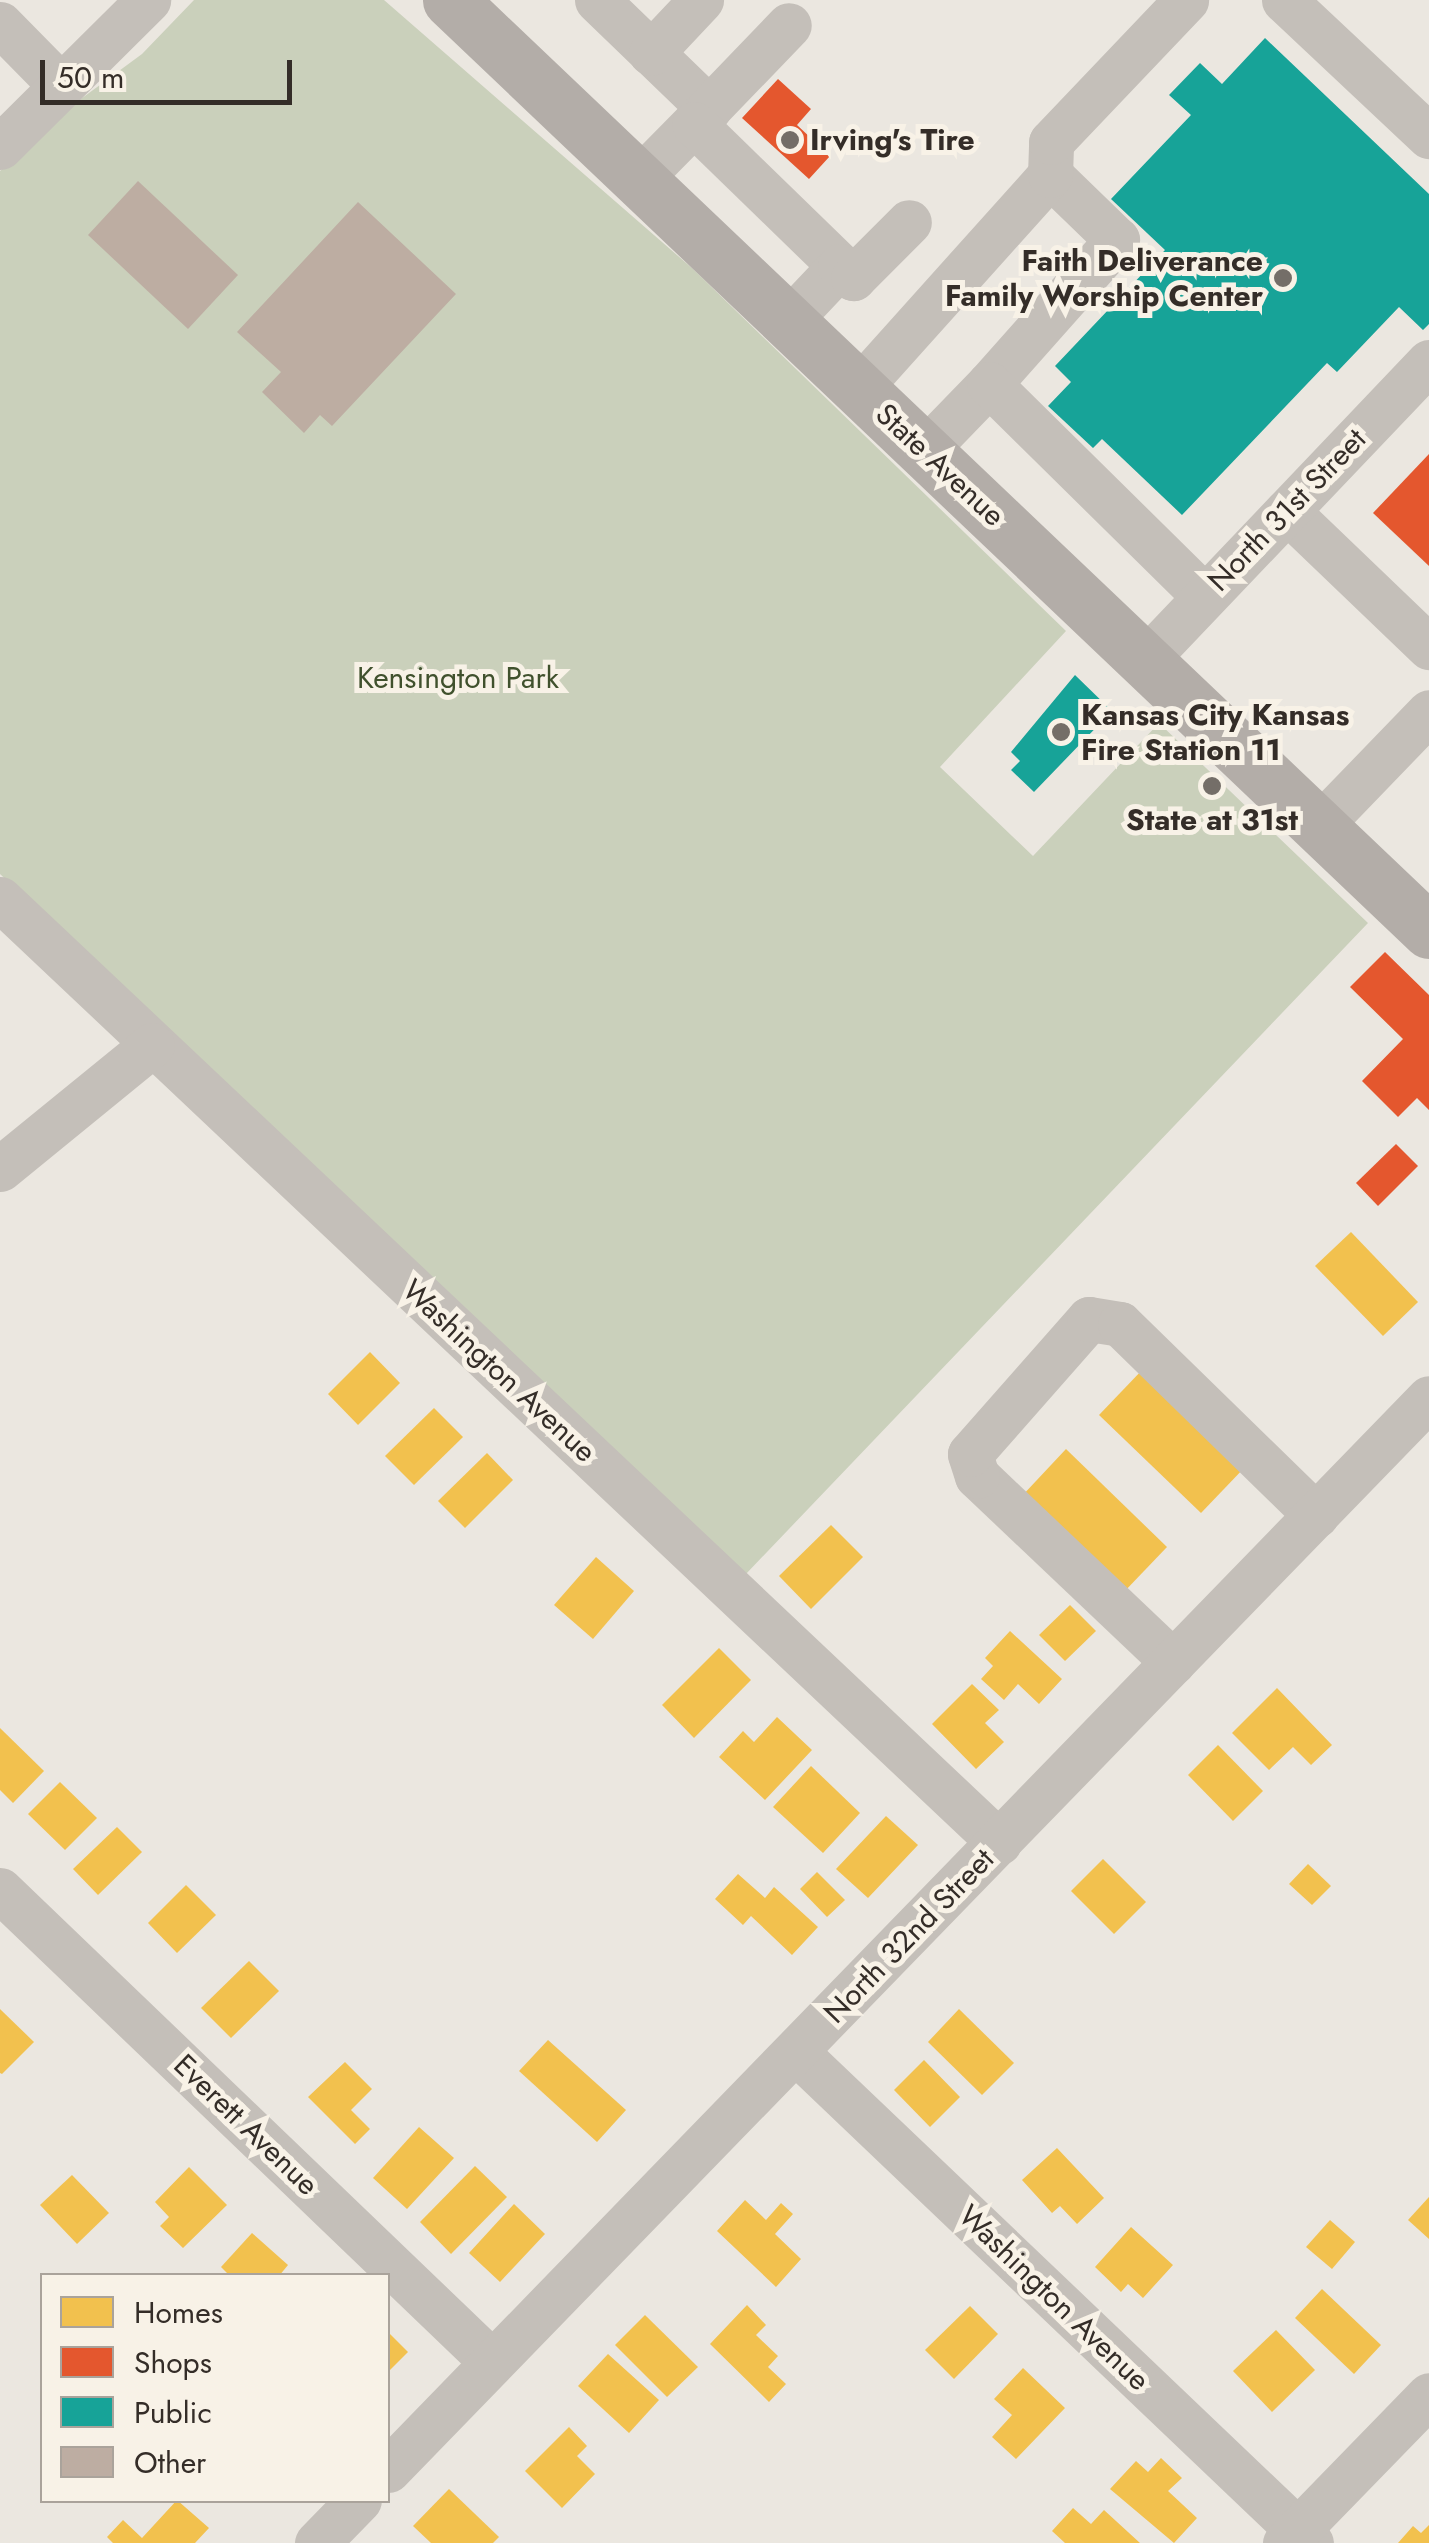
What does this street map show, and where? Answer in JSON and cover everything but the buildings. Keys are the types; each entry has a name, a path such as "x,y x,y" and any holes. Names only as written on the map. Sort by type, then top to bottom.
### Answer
{"main road":[{"name":"State Avenue","path":"466,5 639,179 1429,931"}],"street":[{"path":"0,146 148,0"},
{"path":"597,0 651,53 702,116 852,278 908,222"},
{"path":"651,53 701,0"},
{"path":"859,388 1050,175 1051,142 1186,0"},
{"path":"1284,0 1429,136"},
{"path":"0,24 60,85"},
{"path":"639,179 788,25"},
{"path":"925,450 1117,240 1050,175"},
{"path":"788,321 840,266"},
{"name":"North 31st Street","path":"1146,660 1429,362"},
{"path":"989,384 1205,596"},
{"path":"1286,511 1429,647"},
{"path":"1319,826 1429,712"},
{"name":"Washington Avenue","path":"0,900 999,1842"},
{"path":"0,1169 152,1045"},
{"path":"1173,1662 977,1476 970,1454 1089,1319 1120,1324 1316,1514"},
{"name":"North 32nd Street","path":"390,2468 798,2053 1316,1514 1424,1415"},
{"name":"Everett Avenue","path":"0,1890 491,2361"},
{"name":"Washington Avenue","path":"798,2053 1298,2539"},
{"path":"1298,2539 1429,2395"},
{"path":"325,2541 357,2503"}],"green space":[{"name":"Kensington Park","path":"194,0 384,0 693,269 1066,631 940,767 1033,856 1159,723 1368,923 745,1575 0,874 0,171 55,118 142,54"}],"place":[{"name":"Irving's Tire","path":"790,140"},
{"name":"Faith Deliverance Family Worship Center","path":"1283,278"},
{"name":"Kansas City Kansas Fire Station 11","path":"1061,732"},
{"name":"State at 31st","path":"1212,786"}]}
